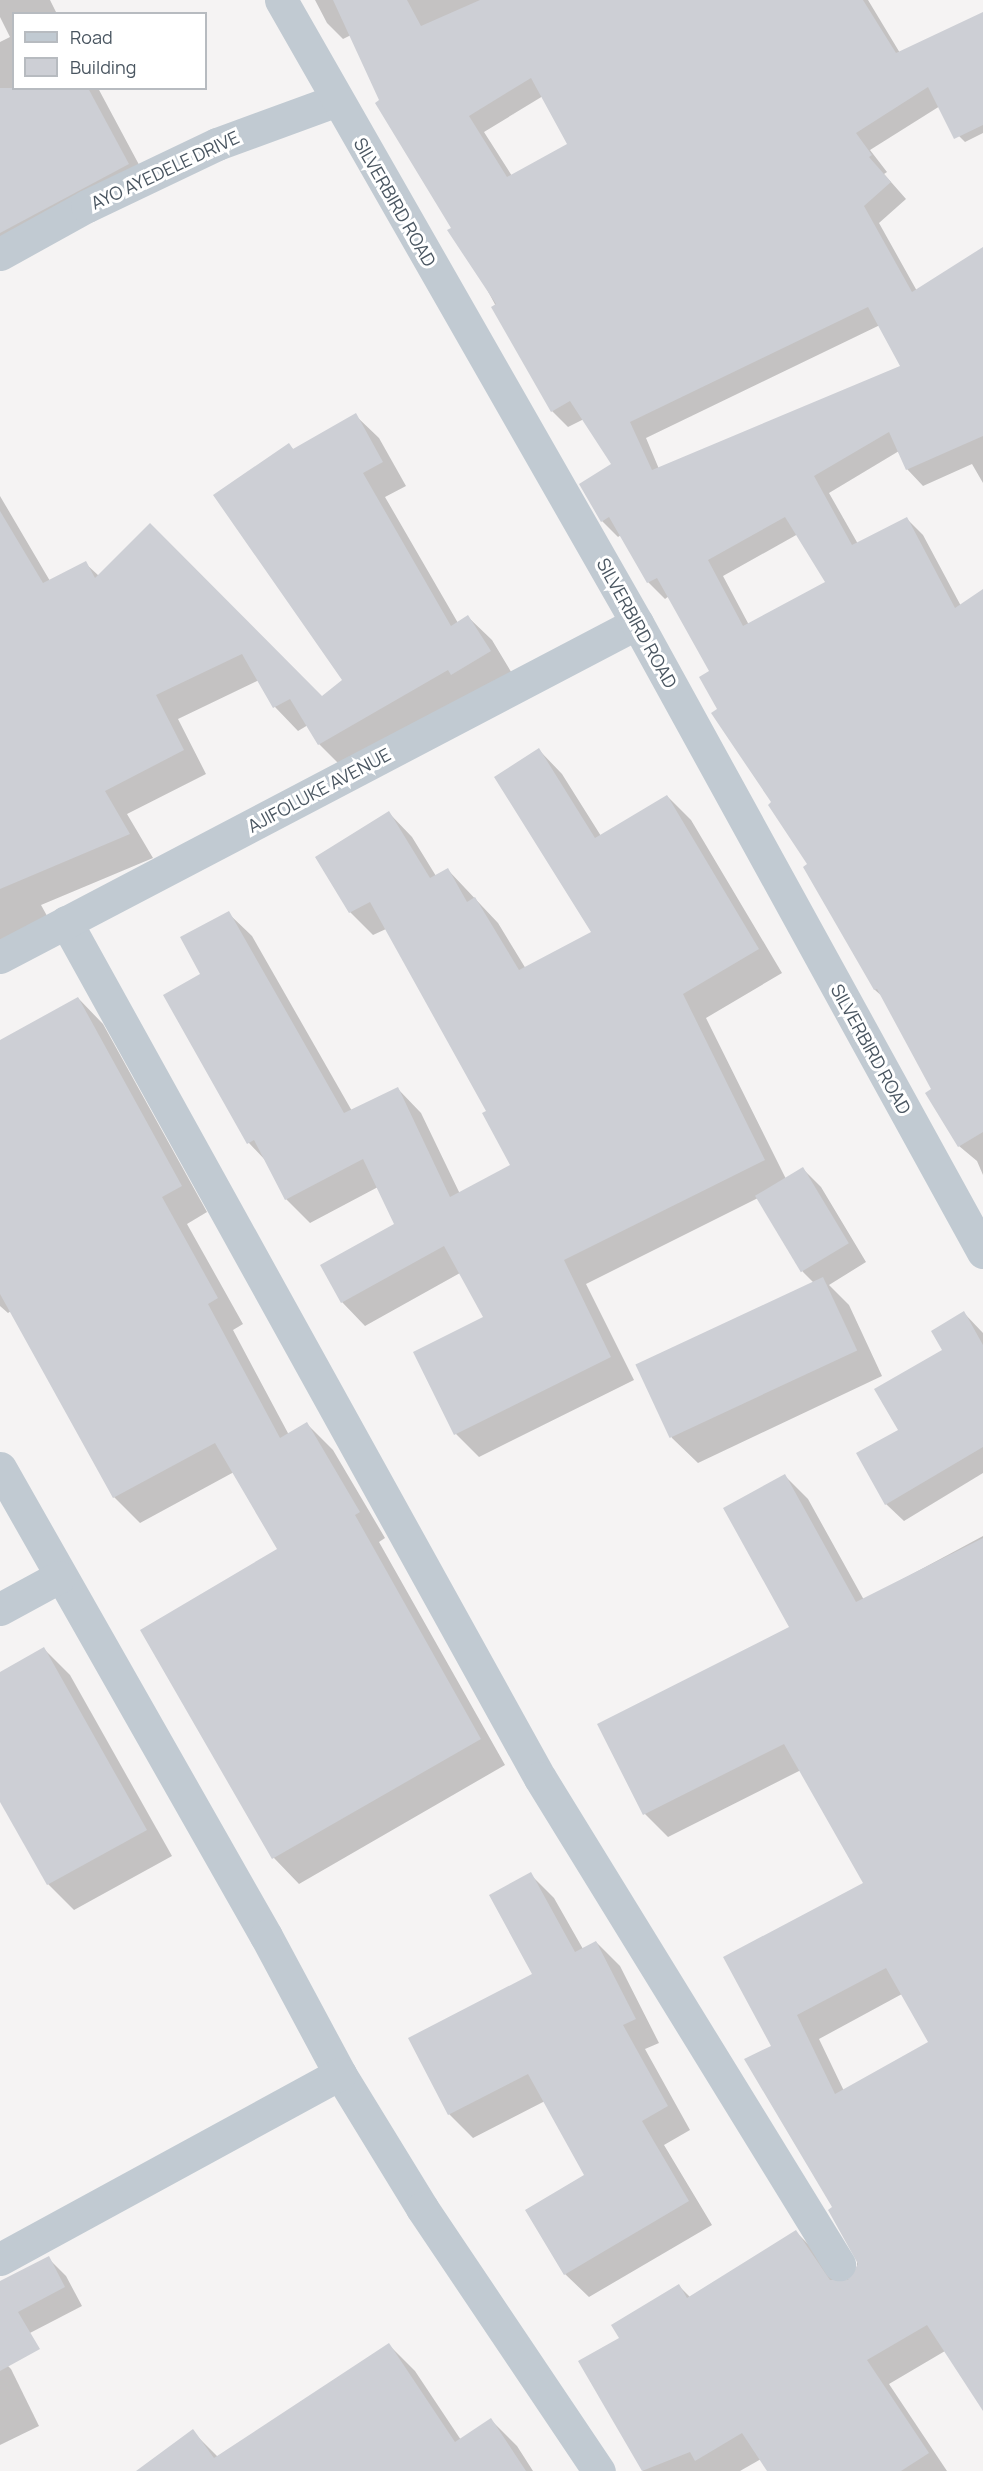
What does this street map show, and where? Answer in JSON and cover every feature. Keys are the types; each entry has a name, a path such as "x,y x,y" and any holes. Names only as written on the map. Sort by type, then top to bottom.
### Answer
{"street":[{"name":"SILVERBIRD ROAD","path":"281,0 637,623 983,1252"},
{"name":"AYO AYEDELE DRIVE","path":"0,254 87,206 217,144 337,100"},
{"name":"AJIFOLUKE AVENUE","path":"0,957 637,623"},
{"path":"66,922 540,1778 839,2264"},
{"path":"0,1468 59,1577 266,1936 340,2074 422,2208 599,2471"},
{"path":"0,1609 59,1577"},
{"path":"0,2259 340,2074"}],"building":[{"path":"333,0 407,0 421,26 480,0 863,0 896,53 983,12 983,125 954,139 928,87 856,133 872,155 869,157 891,182 864,206 912,292 983,247 983,436 906,470 889,432 814,476 852,545 907,517 955,608 983,589 983,1132 958,1147 925,1093 931,1089 877,989 874,990 803,867 807,864 768,805 771,802 711,713 717,709 699,677 709,671 657,578 647,583 609,517 601,522 579,484 611,464 570,401 551,412 491,307 496,304 447,230 451,228 375,103 379,100","holes":["531,78 567,144 507,177 469,116","868,307 900,366 652,470 630,422","785,517 825,582 743,626 708,560"]},
{"path":"0,88 89,90 129,164 0,233"},
{"path":"356,413 383,462 363,473 451,626 468,615 491,651 451,675 448,670 318,745 290,699 273,708 242,654 156,695 184,750 105,791 130,834 0,889 0,511 43,583 86,561 95,578 150,523 322,696 342,680 213,495 289,443 293,449"},
{"path":"539,748 595,838 667,795 759,949 683,994 765,1160 564,1260 611,1357 454,1435 413,1352 483,1317 444,1246 341,1303 320,1265 394,1224 363,1159 285,1200 254,1140 247,1144 163,995 200,974 180,937 229,911 344,1113 398,1087 450,1197 510,1165 482,1113 486,1111 370,902 349,913 315,857 389,811 430,878 448,868 467,902 475,897 519,970 591,932 494,777"},
{"path":"78,997 182,1186 162,1197 218,1298 208,1304 280,1438 307,1422 360,1512 355,1515 481,1739 272,1859 140,1630 277,1549 215,1443 113,1498 0,1294 0,1040"},
{"path":"803,1167 849,1243 801,1272 755,1196"},
{"path":"823,1277 857,1350 670,1438 635,1364"},
{"path":"964,1311 983,1345 983,1447 885,1505 856,1453 898,1430 874,1389 942,1350 931,1331"},
{"path":"785,1474 856,1602 983,1538 983,2411 927,2325 867,2360 929,2453 901,2471 767,2471 742,2433 695,2461 690,2452 642,2471 578,2361 619,2338 611,2325 679,2284 687,2298 796,2230 830,2280 848,2280 858,2264 828,2210 832,2207 744,2059 771,2046 723,1957 863,1883 784,1744 643,1815 597,1724 789,1627 723,1508","holes":["886,1968 928,2042 835,2094 797,2015"]},
{"path":"44,1647 147,1830 47,1885 0,1802 0,1672"},
{"path":"531,1872 575,1952 596,1941 636,2019 623,2025 668,2106 642,2121 689,2201 564,2275 525,2210 584,2175 528,2074 448,2115 408,2038 532,1974 489,1895"},
{"path":"49,2256 65,2287 18,2312 40,2349 0,2371 0,2281"},
{"path":"389,2343 455,2442 491,2418 526,2471 136,2471 193,2429 214,2458"}]}
